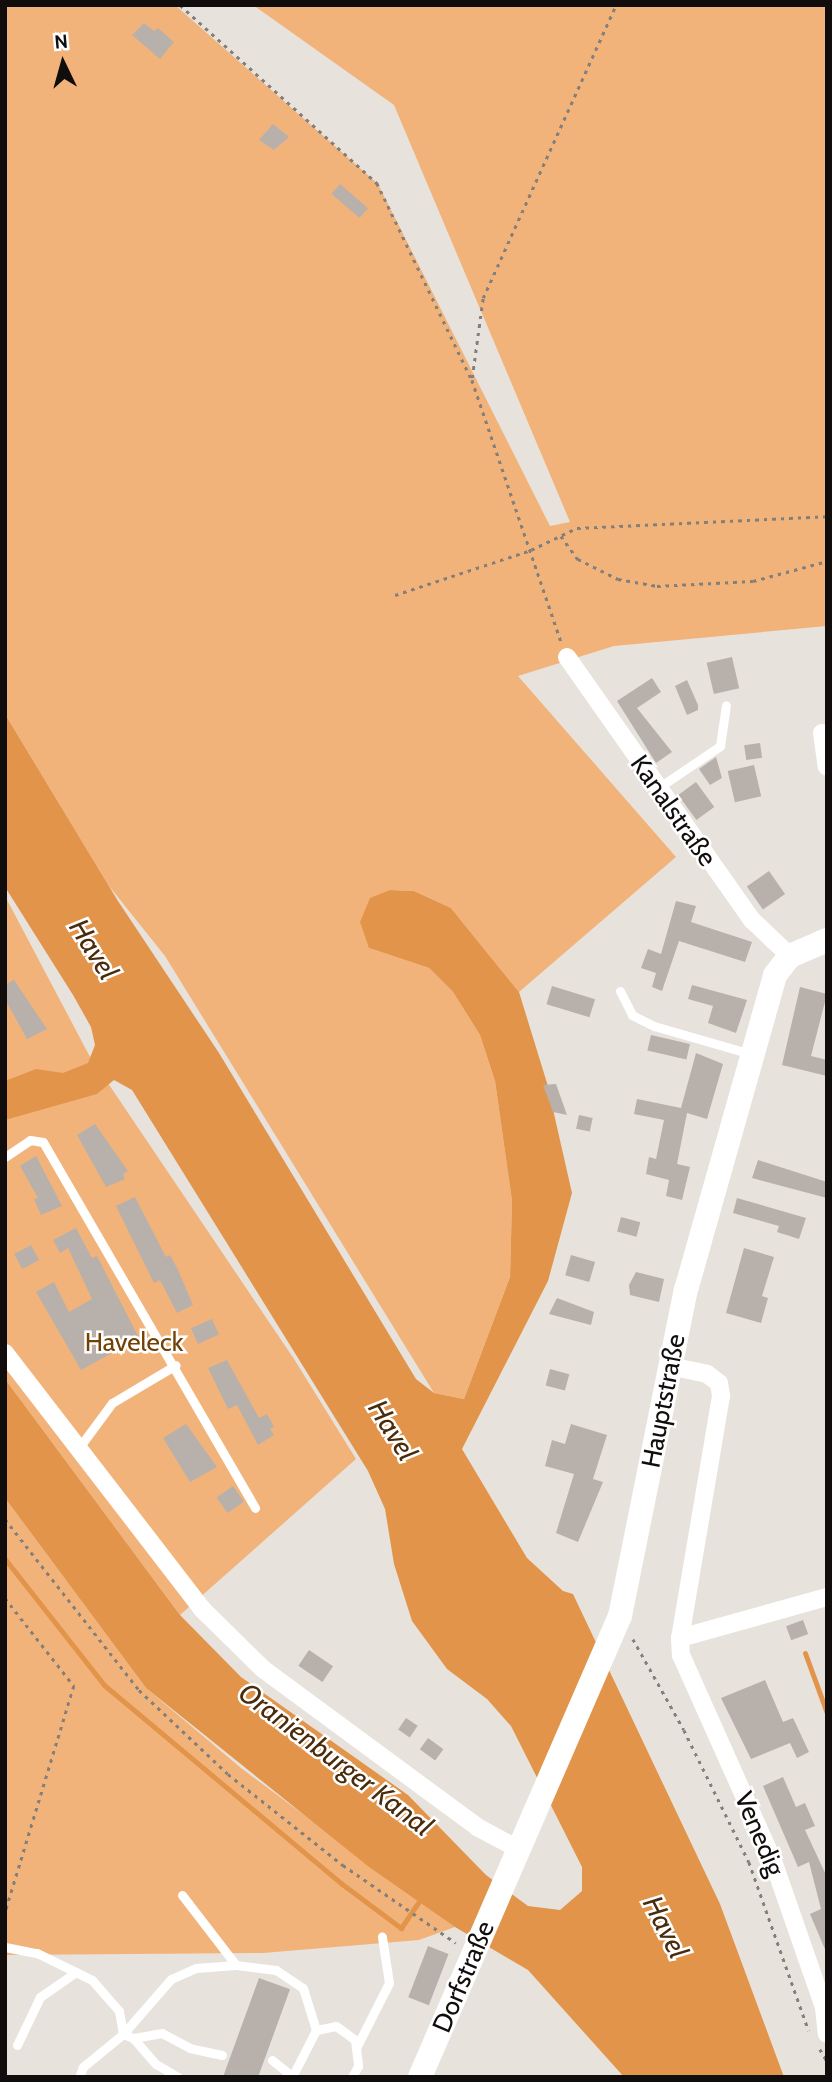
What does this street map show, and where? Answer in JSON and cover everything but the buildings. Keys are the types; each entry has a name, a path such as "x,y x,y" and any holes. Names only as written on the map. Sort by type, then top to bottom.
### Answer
{"main road":[{"path":"790,956 827,940"},
{"name":"Hauptstraße","path":"507,1878 620,1616 686,1290 775,975 790,956"},
{"name":"Dorfstraße","path":"420,2077 507,1878"}],"street":[{"name":"Kanalstraße","path":"567,657 657,789 752,920 790,956"},
{"path":"822,733 827,767"},
{"path":"5,1353 77,1451 202,1609 263,1670 477,1827 520,1850"},
{"name":"Venedig","path":"670,1366 707,1374 719,1383 721,1396 680,1638 690,1680 772,1858 824,2007 827,2034"},
{"path":"680,1638 827,1597"}],"lane":[{"path":"657,789 720,746 726,705"},
{"path":"620,991 632,1015 654,1026 752,1054"},
{"path":"5,1157 30,1140 43,1142 176,1365 255,1508"},
{"path":"77,1451 112,1403 176,1365"},
{"path":"182,1895 236,1965"},
{"path":"356,2048 390,1983 382,1937"},
{"path":"5,1947 37,1953 92,1980 119,2011 123,2034"},
{"path":"79,2077 83,2067 123,2034 171,1979 196,1968 236,1965 276,1970 303,1988 316,2030 293,2077 272,2060"},
{"path":"17,2045 40,1997 76,1972"},
{"path":"316,2030 336,2026 355,2040 358,2066 352,2077"},
{"path":"133,2038 162,2033 190,2048 222,2056"},
{"path":"123,2034 133,2038 156,2064 178,2077"}],"path":[{"path":"180,5 377,183 472,380 567,657"},
{"path":"472,380 477,326 494,271 616,5"},
{"path":"395,595 531,550 577,528 827,516"},
{"path":"561,536 588,564 618,579 657,586 754,581 827,561"},
{"path":"5,1519 139,1690 228,1774 424,1924 474,1953"},
{"path":"5,1598 74,1686 5,1913"},
{"path":"620,1616 748,1862 787,1965 800,2016 827,2061"}],"green space":[{"path":"5,5 175,5 378,184 550,526 570,522 394,105 253,5 827,5 827,626 614,646 518,676 676,857 519,992 451,908 414,891 390,890 369,948 429,968 453,992 480,1035 495,1081 512,1201 510,1277 464,1399 434,1393 165,956 109,886 5,714"},
{"name":"Haveleck","path":"5,896 89,1055 294,1359 356,1459 180,1615 5,1379"},
{"path":"5,1498 146,1688 241,1768 455,1927 419,1940 263,1953 5,1955"}],"water":[{"path":"5,714 118,901 219,1053 416,1379 434,1393 464,1399 510,1277 512,1201 495,1081 480,1035 453,992 429,968 369,948 360,922 370,898 390,890 414,891 451,908 519,992 547,1083 572,1193 548,1281 462,1449 527,1558 563,1591 573,1594 720,1904 784,2077 624,2077 528,1970 455,1927 369,1867 146,1688 5,1498 5,1379 180,1615 241,1677 408,1795 486,1875 528,1906 560,1910 582,1891 582,1867 511,1726 487,1699 447,1669 412,1621 394,1564 385,1509 368,1471 132,1090 114,1080 97,1094 5,1120 5,1081 36,1069 63,1073 88,1063 95,1045 91,1027 73,995 5,887"}],"waterway":[{"path":"5,1559 104,1685 342,1884 401,1928 421,1898"},
{"path":"805,1653 827,1713"}],"water label":[{"name":"Havel","path":"94,949"},
{"name":"Havel","path":"393,1430"},
{"name":"Oranienburger Kanal","path":"336,1759"},
{"name":"Havel","path":"666,1927"}]}
